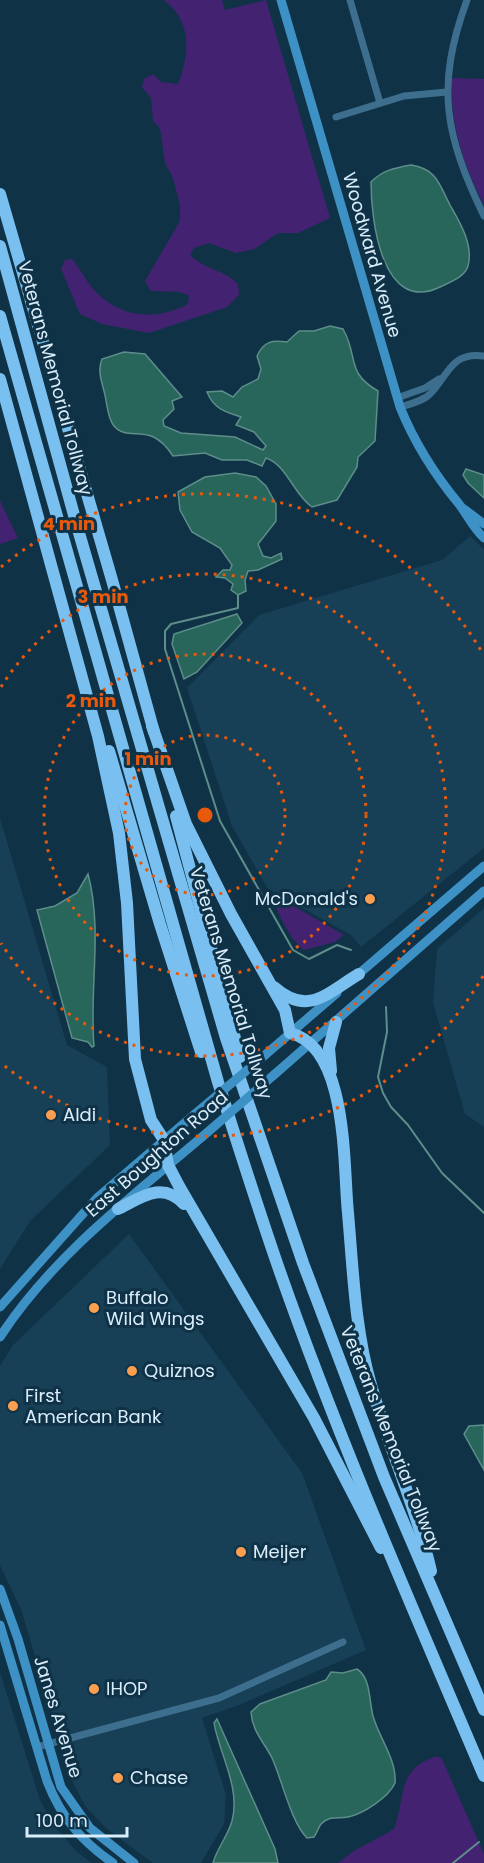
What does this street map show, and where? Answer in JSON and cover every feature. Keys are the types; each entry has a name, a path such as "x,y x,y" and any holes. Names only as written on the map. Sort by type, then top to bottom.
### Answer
{"highway":[{"path":"0,194 152,726 240,1054 243,1088"},
{"name":"Veterans Memorial Tollway","path":"0,246 77,526 226,1038 303,1263 384,1477 484,1710"},
{"name":"Veterans Memorial Tollway","path":"0,316 21,398 218,1082 280,1273 401,1580 484,1776"},
{"path":"0,379 70,627 188,1015 203,1057 218,1082"},
{"path":"70,627 119,833 127,903 135,1059 151,1120 164,1140 168,1165 314,1418 373,1535 401,1580"},
{"path":"152,726 186,824 231,915 288,1016 290,1033 311,1043 332,1084"},
{"path":"269,982 291,1000 303,1003 319,998 359,974"},
{"path":"336,1022 329,1048 332,1084 340,1114 355,1290 370,1384 424,1543 438,1602"},
{"path":"118,1209 149,1192 165,1192 177,1197 196,1216"}],"main road":[{"name":"Woodward Avenue","path":"281,0 399,403 428,465 460,506 472,528 484,538"},
{"name":"Woodward Avenue","path":"460,506 484,524"},
{"name":"East Boughton Road","path":"0,1306 97,1198 484,866"},
{"name":"East Boughton Road","path":"0,1337 37,1286 118,1209 336,1022 484,891"},
{"name":"Janes Avenue","path":"0,1589 18,1639 61,1787 79,1815 101,1839 134,1863"},
{"name":"Janes Avenue","path":"0,1625 51,1793 65,1819 86,1844 113,1863"}],"street":[{"path":"350,0 381,103"},
{"path":"466,0 450,61 447,92 456,153 484,216"},
{"path":"336,117 415,94 447,92"},
{"path":"399,403 429,395 457,361 472,356 484,356"},
{"path":"38,1747 219,1698 343,1642"}],"shaded area":[{"path":"164,0 222,0 225,10 266,0 330,218 298,233 278,233 254,249 236,253 209,243 194,248 190,255 232,279 238,284 239,295 227,307 149,333 102,324 80,314 61,269 65,260 72,259 97,293 107,302 129,312 165,313 188,304 189,296 180,292 151,291 145,281 180,221 180,205 173,178 165,163 160,128 153,121 151,98 142,87 144,79 153,74 161,82 178,84 182,73 186,50 184,28 173,8"},
{"path":"452,78 484,79 484,205 459,144 453,112"},
{"path":"411,165 427,170 440,184 461,226 469,250 468,266 460,276 440,287 420,292 405,288 393,276 384,259 378,239 372,199 371,182 375,178 389,170"},
{"path":"330,326 343,329 357,370 368,384 378,391 375,441 358,457 357,467 337,500 312,507 300,495 280,467 266,458 262,466 247,460 222,460 205,453 173,456 156,438 120,431 110,420 100,377 102,359 124,352 145,354 182,397 172,401 174,409 163,420 164,426 181,433 235,437 263,450 266,446 254,432 236,425 241,417 217,406 207,392 222,391 233,397 242,387 258,379 261,369 257,356 266,344 277,341 287,342 299,331 314,331"},
{"path":"466,469 484,475 484,498 463,475"},
{"path":"235,473 256,477 266,486 276,504 276,521 258,544 263,556 271,558 281,553 282,559 258,570 248,571 245,580 246,591 238,595 231,590 233,584 225,578 216,577 223,570 230,570 232,565 220,548 192,532 180,510 178,492 205,477"},
{"path":"0,501 18,538 0,544"},
{"path":"470,536 484,549 484,848 361,947 351,935 268,889 232,826 187,688 259,615 442,560"},
{"path":"237,614 242,623 197,672 184,679 172,644 174,634"},
{"path":"0,818 67,1045 107,1067 110,1145 30,1221 0,1269"},
{"path":"88,874 95,916 94,1046 92,1047 88,1042 72,1038 37,910 55,906 77,893"},
{"path":"272,899 295,907 344,935 335,942 304,950 289,933"},
{"path":"484,908 484,1127 465,1114 433,1003 437,949"},
{"path":"129,1234 302,1473 366,1650 239,1705 202,1718 226,1795 224,1824 201,1863 153,1863 107,1829 85,1806 70,1777 22,1612 0,1565 0,1366 13,1345"},
{"path":"484,1425 484,1470 464,1434 469,1426"},
{"path":"357,1669 362,1673 367,1684 373,1716 393,1766 395,1783 387,1794 368,1809 348,1817 328,1819 321,1824 314,1837 307,1838 296,1822 272,1758 254,1725 251,1712 260,1704 326,1680 331,1672 343,1673"},
{"path":"0,1672 40,1800 53,1824 76,1851 92,1863 0,1863"},
{"path":"217,1719 275,1849 278,1863 213,1863 232,1821 234,1809 232,1783 214,1723"},
{"path":"437,1756 442,1759 484,1854 484,1863 338,1863 354,1851 394,1829 408,1776 424,1762"}],"waterway":[{"path":"238,595 238,608 171,624 165,631 165,649 220,821 293,950 309,959 337,945 351,950"},
{"path":"386,1007 387,1032 378,1077 383,1093 391,1107 408,1125 442,1173 484,1213"},
{"path":"453,1863 479,1842"}],"place":[{"name":"McDonald's","path":"370,899"},
{"name":"Aldi","path":"51,1115"},
{"name":"Buffalo Wild Wings","path":"94,1308"},
{"name":"Quiznos","path":"132,1371"},
{"name":"First American Bank","path":"13,1406"},
{"name":"Meijer","path":"241,1552"},
{"name":"IHOP","path":"94,1689"},
{"name":"Chase","path":"118,1778"}]}
